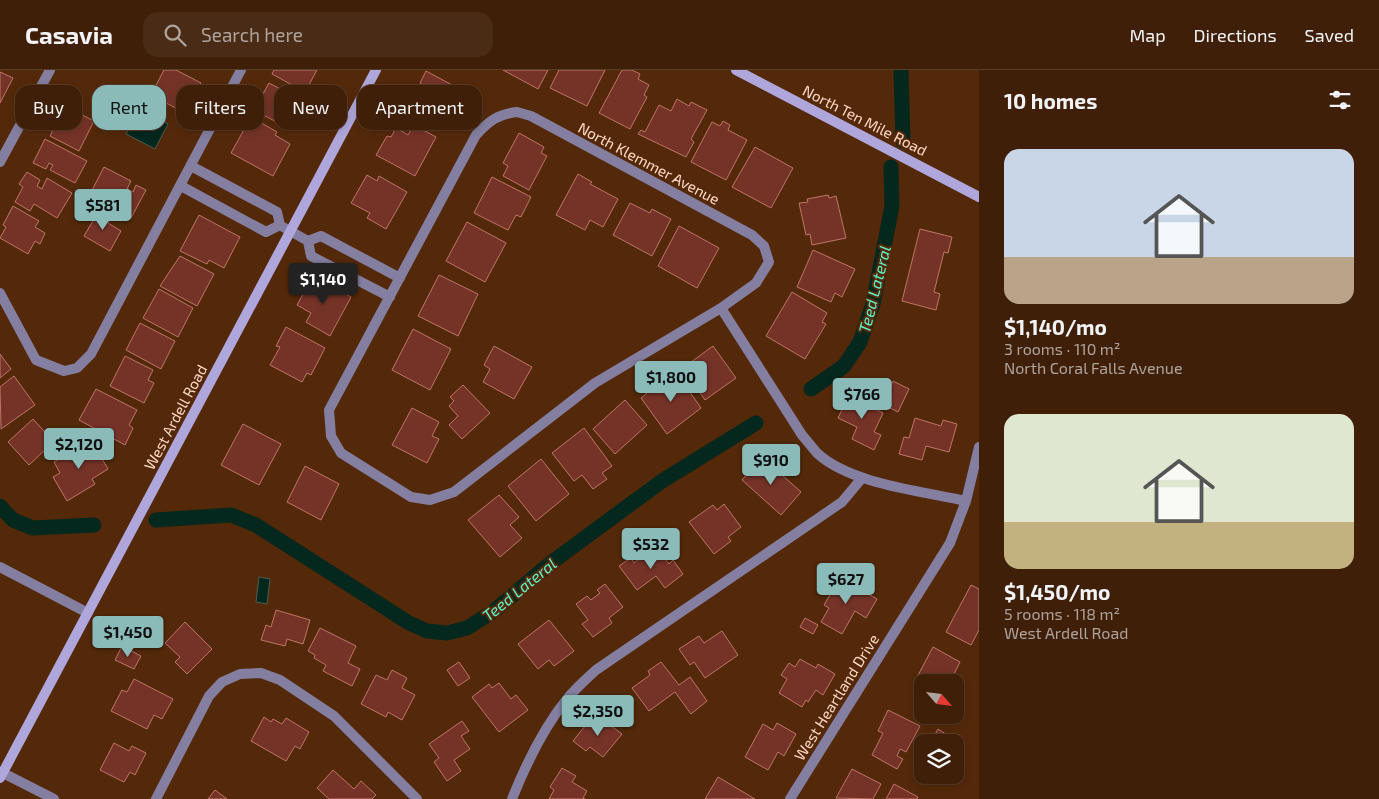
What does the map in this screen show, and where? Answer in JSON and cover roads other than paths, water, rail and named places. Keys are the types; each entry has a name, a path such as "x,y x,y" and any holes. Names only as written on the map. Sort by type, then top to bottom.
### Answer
{"street":[{"path":"0,162 50,70"},
{"path":"0,293 36,360 64,371 77,368 91,354 241,70"},
{"name":"West Ardell Road","path":"1,776 376,70"},
{"name":"North Ten Mile Road","path":"736,70 979,197"},
{"name":"North Klemmer Avenue","path":"400,278 476,135 487,122 500,114 517,112 531,116 752,235 764,246 768,262 756,283 721,308"},
{"path":"191,166 277,212 280,225 308,241 311,256 390,298"},
{"path":"181,186 266,232 280,225"},
{"path":"308,241 321,236 400,278 329,410 331,436 341,453 411,497 430,500 454,492 595,383 721,308 802,435 818,453 839,468 862,478 966,501"},
{"name":"West Heartland Drive","path":"790,799 950,544 966,501 979,447"},
{"path":"512,799 528,760 546,728 566,699 596,670 842,502 862,478"},
{"path":"0,567 88,613"},
{"path":"156,799 209,696 222,682 240,674 261,672 280,680 334,716 417,799"},
{"path":"1,776 54,799"}],"waterway":[{"name":"Teed Lateral","path":"901,70 903,141"},
{"name":"Teed Lateral","path":"811,389 844,366 860,342 873,304 892,206 891,167"},
{"name":"Teed Lateral","path":"156,520 231,515 256,525 409,623 427,631 447,633 467,628 494,611 552,562 662,481 756,423"},
{"name":"Teed Lateral","path":"0,506 13,520 33,528 94,525"}]}
